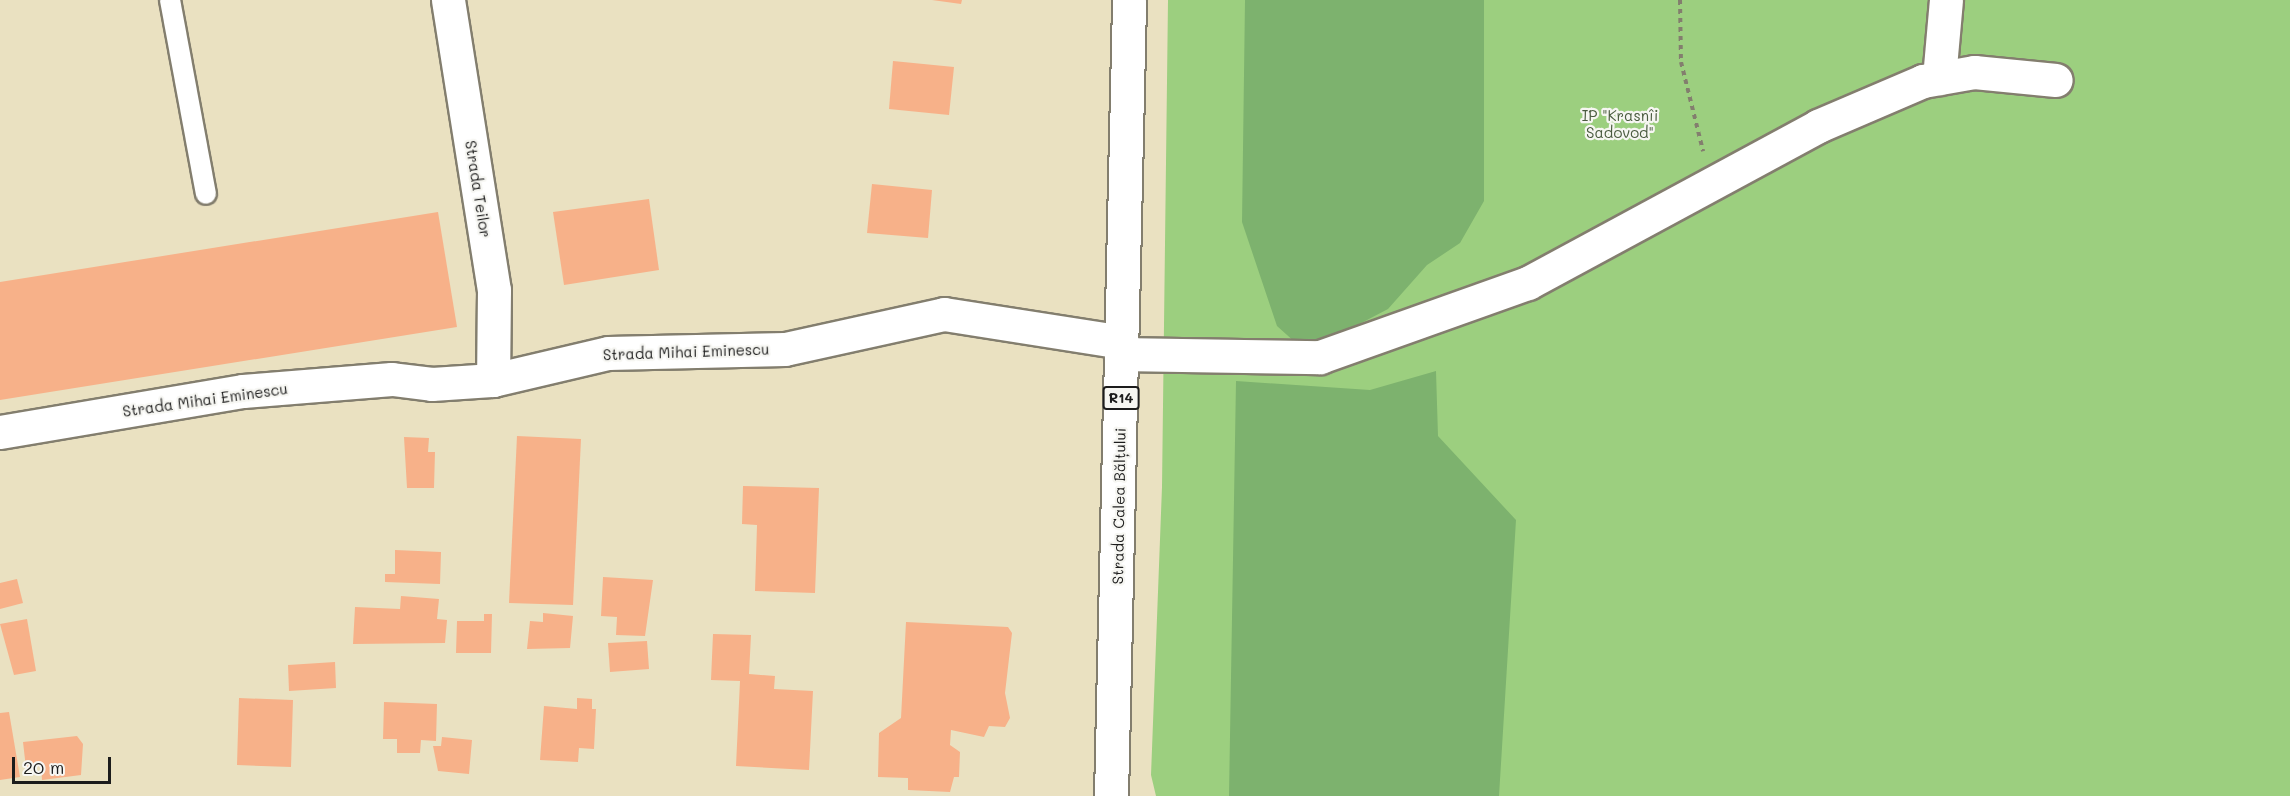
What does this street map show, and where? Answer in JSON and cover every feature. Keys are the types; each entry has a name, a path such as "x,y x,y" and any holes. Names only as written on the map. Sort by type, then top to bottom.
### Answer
{"street":[{"name":"Strada Teilor","path":"448,0 494,290 493,380"},
{"name":"Strada Calea Bălțului","path":"1111,796 1129,0"},
{"path":"1939,78 1946,0"},
{"name":"Strada Mihai Eminescu","path":"0,432 243,391 392,379 432,384 493,380 608,353 785,349 944,314 1121,348 1320,357 1528,283 1818,126 1939,78 1974,72 2056,80"}],"lane":[{"path":"170,0 206,194"}],"path":[{"path":"1680,0 1681,62 1712,183"}],"green space":[{"name":"IP \"Krasnîi Sadovod\"","path":"1168,0 2290,0 2290,796 1156,796 1151,775 1162,487"},
{"path":"1245,0 1484,0 1484,201 1460,243 1427,265 1388,309 1306,352 1277,326 1242,222"},
{"path":"1436,371 1438,436 1516,520 1499,796 1229,796 1236,381 1370,390"}],"building":[{"path":"932,0 962,0 961,4"},
{"path":"893,61 954,67 949,115 889,109"},
{"path":"872,184 932,190 928,238 867,233"},
{"path":"649,199 659,270 564,285 553,212"},
{"path":"438,212 457,327 0,400 0,282"},
{"path":"517,436 581,439 573,605 509,603"},
{"path":"404,437 429,438 428,452 435,452 434,488 407,488"},
{"path":"743,486 819,488 815,593 755,591 757,525 742,524"},
{"path":"395,550 441,552 440,584 385,582 385,574 395,574"},
{"path":"603,577 653,580 645,636 616,635 617,617 601,616"},
{"path":"17,579 23,603 0,609 0,583"},
{"path":"401,596 439,599 437,619 447,620 445,643 353,644 355,607 400,609"},
{"path":"543,613 573,616 570,648 527,649 530,621 543,622"},
{"path":"484,614 492,614 491,653 456,653 457,621 484,621"},
{"path":"27,619 36,671 14,675 0,624"},
{"path":"906,622 1008,627 1012,633 1005,693 1010,718 1005,727 989,726 984,737 951,730 950,745 960,752 959,777 954,777 950,792 908,790 908,778 878,777 879,733 901,718"},
{"path":"713,634 751,635 749,674 775,676 774,689 813,691 809,770 736,766 740,681 711,680"},
{"path":"647,641 649,669 610,672 608,643"},
{"path":"335,662 336,688 289,691 288,665"},
{"path":"239,698 293,700 291,767 237,765"},
{"path":"577,698 592,699 592,709 596,709 594,749 579,748 578,762 540,760 544,706 577,709"},
{"path":"384,702 437,704 436,741 421,740 420,753 397,753 397,739 383,739"},
{"path":"9,712 20,777 0,780 0,713"},
{"path":"77,736 83,744 81,775 42,780 41,766 26,768 23,742"},
{"path":"442,737 472,740 469,774 438,771 433,746 441,746"}]}
